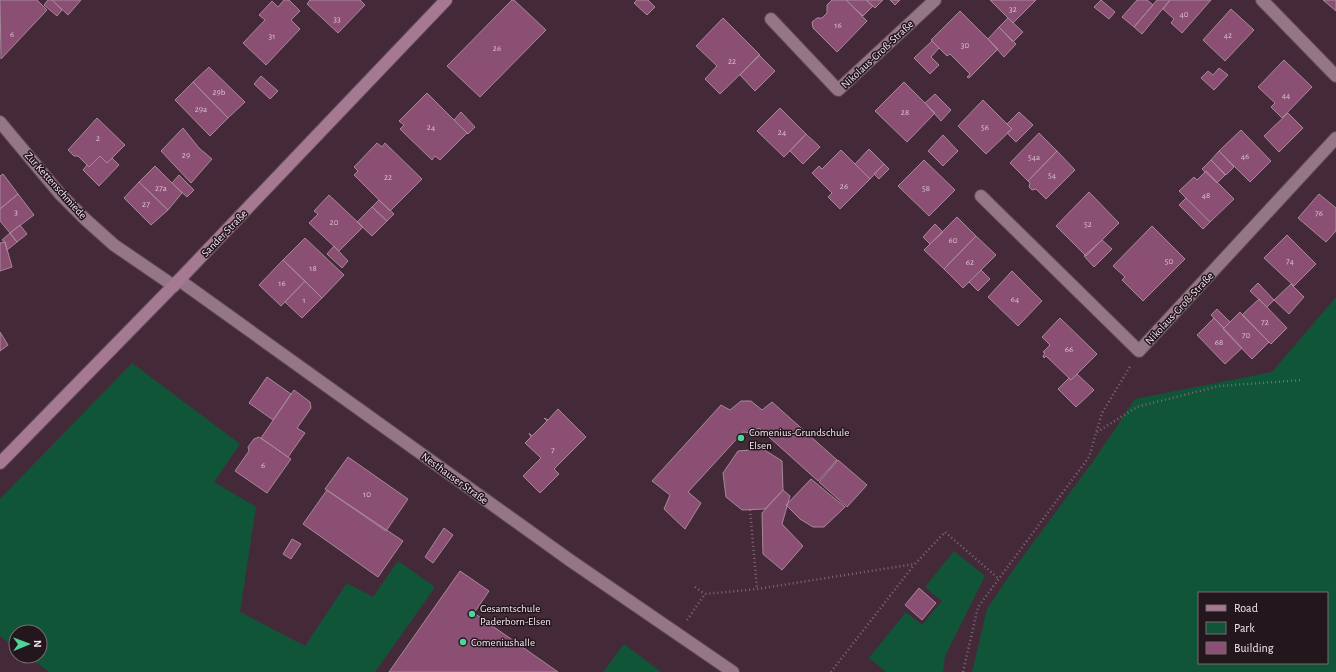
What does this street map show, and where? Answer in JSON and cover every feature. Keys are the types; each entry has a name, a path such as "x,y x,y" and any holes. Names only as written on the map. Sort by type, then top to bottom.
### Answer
{"street":[{"name":"Sander Straße","path":"0,463 176,283 446,0"},
{"name":"Nikolaus-Groß-Straße","path":"771,19 838,90 935,0"},
{"path":"1262,0 1336,76"},
{"name":"Zur Kettenschmiede","path":"0,122 60,194 85,219 114,245 176,283"},
{"name":"Nikolaus-Groß-Straße","path":"981,196 1139,351 1336,138"},
{"name":"Nesthauser Straße","path":"176,283 571,561 733,672"}],"path":[{"path":"963,672 978,607 1089,457 1102,413 1139,351"},
{"path":"1096,432 1137,407 1219,386 1303,380"},
{"path":"750,510 757,589"},
{"path":"831,672 915,564 945,532 999,579"},
{"path":"695,587 705,594 757,589 915,564"},
{"path":"677,634 705,594"}],"green space":[{"path":"1336,297 1336,672 972,672 987,609 1013,570 1094,460 1135,399 1272,372"},
{"path":"132,363 240,444 214,482 256,507 240,612 305,646 347,583 373,597 398,561 435,587 375,672 49,672 38,664 48,664 48,624 8,624 8,642 0,636 0,499"},
{"path":"954,551 985,576 945,656 943,672 886,672 869,658 906,612 922,625 942,601 925,587"},
{"path":"624,644 661,672 603,672"}],"building":[{"path":"0,0 37,0 47,10 1,59"},
{"path":"48,0 52,0 62,10 57,16 44,5"},
{"path":"52,0 81,0 68,15"},
{"path":"284,0 289,0 300,11 291,20 300,29 266,65 243,43 265,20 259,15 272,1 278,7"},
{"path":"310,0 360,0 365,5 338,33 307,4"},
{"path":"512,0 514,0 546,30 480,97 447,66"},
{"path":"637,0 648,0 655,7 647,15 634,3"},
{"path":"832,0 846,0 867,21 837,52 813,28 812,22 817,18 822,18 827,13 827,5"},
{"path":"846,0 866,0 873,6 863,16"},
{"path":"866,0 883,0 875,8"},
{"path":"890,0 900,0 895,5"},
{"path":"990,0 1036,0 1013,23"},
{"path":"1101,0 1115,12 1109,19 1094,7"},
{"path":"1137,0 1147,0 1153,5 1134,27 1122,17"},
{"path":"1157,0 1170,0 1142,34 1134,27"},
{"path":"1170,0 1211,0 1182,33 1171,23 1174,19 1163,9"},
{"path":"1323,0 1336,0 1336,11"},
{"path":"1231,9 1254,30 1225,61 1203,40"},
{"path":"960,11 998,49 969,78 967,77 970,74 950,54 947,56 931,40"},
{"path":"723,18 760,55 720,94 705,79 717,66 696,46"},
{"path":"1008,18 1023,32 1013,42 999,27"},
{"path":"999,27 1016,44 1004,57 988,39"},
{"path":"932,41 939,48 931,57 939,65 930,74 914,58"},
{"path":"759,55 775,71 755,91 740,75"},
{"path":"1284,60 1312,87 1282,118 1271,107 1275,103 1258,87"},
{"path":"209,67 245,102 228,118 193,82"},
{"path":"1219,68 1228,75 1214,90 1201,78 1208,71 1213,75"},
{"path":"261,76 278,91 270,99 254,84"},
{"path":"193,82 228,118 210,136 175,100"},
{"path":"904,82 935,113 907,142 875,111"},
{"path":"427,93 467,133 440,160 435,156 432,160 400,129 404,125 399,121"},
{"path":"935,94 951,110 941,121 925,103"},
{"path":"983,100 1012,129 986,154 958,126"},
{"path":"780,108 806,134 784,157 757,131"},
{"path":"461,112 475,127 468,134 454,120"},
{"path":"1019,112 1033,125 1016,142 1007,133 1012,129 1007,124"},
{"path":"1288,113 1303,128 1279,152 1264,136"},
{"path":"97,118 125,145 107,163 100,156 89,167 78,156 74,156 68,150"},
{"path":"183,128 199,148 212,159 191,183 161,151"},
{"path":"1241,130 1271,161 1250,182 1219,151"},
{"path":"1039,133 1057,151 1028,181 1010,163"},
{"path":"806,134 820,147 803,164 790,151"},
{"path":"943,135 958,151 943,166 928,151"},
{"path":"377,143 382,147 385,143 422,179 390,211 354,175 358,171 354,167"},
{"path":"869,149 884,164 870,179 855,164"},
{"path":"841,150 870,179 840,209 828,197 832,193 812,173 819,166 822,169"},
{"path":"1057,151 1075,170 1046,199 1036,189 1032,190 1029,187 1030,183 1028,181"},
{"path":"1219,151 1234,167 1226,175 1211,160"},
{"path":"100,156 107,163 112,158 119,165 99,186 83,170 87,165 89,167"},
{"path":"924,160 955,190 929,216 898,186"},
{"path":"1211,160 1225,175 1217,183 1202,169"},
{"path":"884,164 889,169 879,179 874,174"},
{"path":"155,166 182,193 168,210 139,182"},
{"path":"1206,171 1234,199 1210,222 1179,191 1194,177 1197,180"},
{"path":"3,174 18,194 0,209 0,176"},
{"path":"179,175 194,190 187,197 172,183"},
{"path":"139,182 168,210 151,225 124,198"},
{"path":"1089,192 1119,223 1086,256 1056,226"},
{"path":"18,194 34,215 10,233 0,221 0,209"},
{"path":"1319,194 1336,208 1336,231 1326,242 1298,218"},
{"path":"329,195 363,227 339,251 309,223 318,214 314,211"},
{"path":"1186,198 1210,222 1203,229 1179,205"},
{"path":"379,200 394,214 387,221 372,207"},
{"path":"372,207 387,221 372,236 357,222"},
{"path":"957,217 976,236 944,269 924,250"},
{"path":"935,224 943,232 930,244 923,237"},
{"path":"20,225 27,234 17,242 10,233"},
{"path":"1152,226 1185,259 1143,301 1122,280 1125,277 1113,266"},
{"path":"10,233 17,242 7,250 5,242 2,240"},
{"path":"1287,235 1316,264 1294,286 1264,258"},
{"path":"976,236 996,255 963,288 944,269"},
{"path":"305,238 344,275 322,298 283,260"},
{"path":"1102,240 1112,249 1094,267 1084,256"},
{"path":"5,242 12,267 0,271 0,243"},
{"path":"334,246 348,261 342,268 327,254"},
{"path":"283,260 305,281 281,306 259,285"},
{"path":"981,270 990,279 978,291 969,282"},
{"path":"1012,271 1042,301 1018,326 988,297"},
{"path":"305,281 322,298 302,318 285,302"},
{"path":"1258,283 1274,300 1267,307 1250,291"},
{"path":"1291,284 1304,297 1289,314 1274,300"},
{"path":"1259,299 1287,328 1271,344 1242,315"},
{"path":"1217,309 1230,322 1224,328 1211,315"},
{"path":"1240,312 1269,342 1252,359 1223,329"},
{"path":"1060,318 1097,354 1071,380 1046,356 1044,358 1043,356 1045,353 1043,352 1050,345 1042,337"},
{"path":"1214,318 1242,348 1225,364 1197,335"},
{"path":"0,332 8,345 0,351"},
{"path":"1077,374 1094,390 1076,407 1058,389 1069,378 1071,380"},
{"path":"267,377 291,394 273,420 249,403"},
{"path":"294,390 310,402 311,408 297,428 305,433 288,457 261,438"},
{"path":"741,401 751,401 762,410 772,402 837,460 818,481 759,428 753,433 743,432 688,492 701,503 685,529 664,509 670,495 652,481 721,405 730,410"},
{"path":"558,409 586,437 554,469 559,474 540,493 523,476 541,458 525,443 531,437 529,433 532,436 547,421 544,418 548,420"},
{"path":"259,437 291,459 267,493 235,471 249,451 248,447 254,439"},
{"path":"763,449 782,461 783,490 765,509 742,510 726,497 723,473 738,451"},
{"path":"348,457 408,499 386,531 325,489"},
{"path":"838,460 867,485 847,507 819,482"},
{"path":"811,479 845,507 824,527 813,527 800,519 786,505"},
{"path":"327,490 403,541 378,577 303,524"},
{"path":"783,490 790,496 782,524 803,546 782,570 763,554 762,513"},
{"path":"444,528 453,535 433,563 425,557"},
{"path":"292,539 301,544 291,559 283,554"},
{"name":"Gesamtschule Paderborn-Elsen","path":"460,571 489,591 474,613 558,672 389,672"},
{"path":"919,588 936,603 922,620 905,605"}],"place":[{"name":"Comenius-Grundschule Elsen","path":"741,438"},
{"name":"Gesamtschule Paderborn-Elsen","path":"472,614"},
{"name":"Comeniushalle","path":"463,642"}]}
